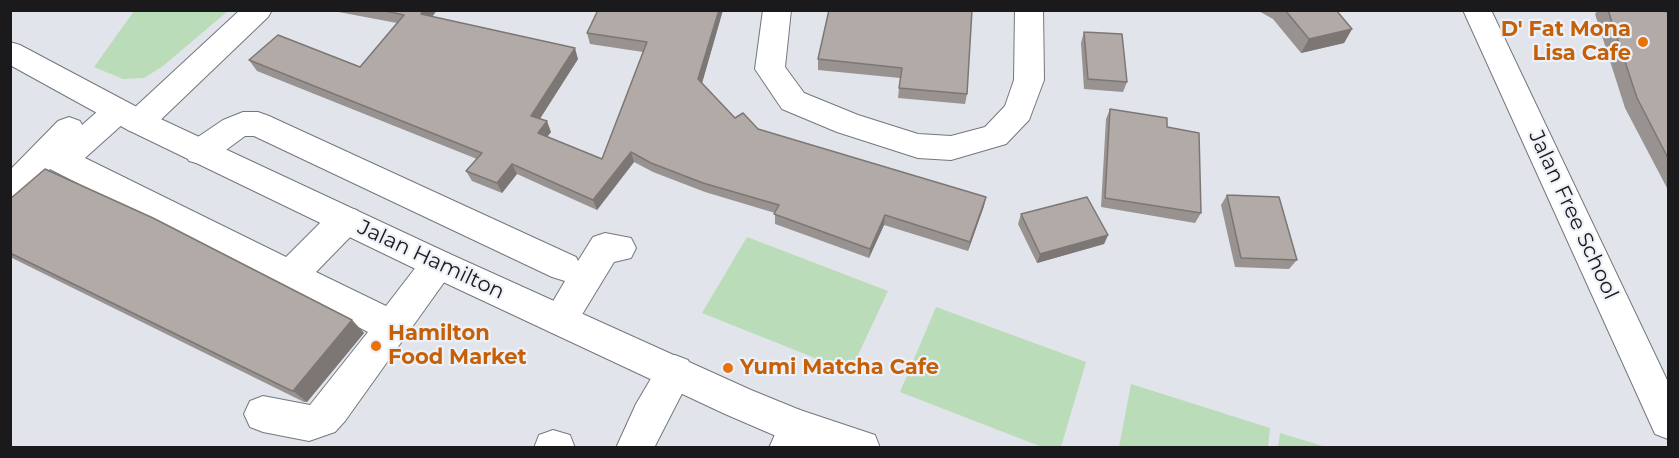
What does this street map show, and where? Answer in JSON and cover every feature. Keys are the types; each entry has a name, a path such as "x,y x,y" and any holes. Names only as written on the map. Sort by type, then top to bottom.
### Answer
{"street":[{"path":"10,190 258,10"},
{"path":"777,10 770,69 793,101 849,124 918,146 951,148 995,136 1018,112 1029,80 1029,10"},
{"name":"Jalan Free School","path":"1477,10 1668,421"},
{"name":"Jalan Hamilton","path":"10,52 118,111 200,152 675,372 793,437 861,447"},
{"path":"118,111 62,161 391,326"},
{"path":"200,152 234,128 250,123 258,124 564,267"},
{"path":"290,275 345,220"},
{"path":"560,320 605,247 620,248"},
{"path":"263,414 309,423 321,419 332,409 438,264"},
{"path":"634,447 675,372"}],"green space":[{"path":"134,11 228,11 163,66 144,78 123,79 94,67"},
{"path":"747,237 888,291 850,372 702,313"},
{"path":"936,307 1086,362 1061,447 1042,447 900,392"},
{"path":"1131,384 1270,428 1268,447 1119,447"},
{"path":"1280,433 1326,447 1278,447"}],"building":[{"path":"381,10 423,10 421,14 575,48 531,116 547,121 538,133 602,159 647,42 587,33 598,10 719,10 698,79 735,118 743,113 758,129 986,197 970,242 885,215 870,249 774,214 779,205 703,183 651,163 631,152 593,200 512,164 497,183 466,171 482,153 249,60 278,35 360,67 404,15"},
{"path":"829,10 972,10 967,94 899,88 902,68 818,59"},
{"path":"1285,10 1336,10 1352,29 1309,39"},
{"path":"1608,10 1668,12 1668,158 1637,98"},
{"path":"1084,32 1122,34 1127,82 1088,79"},
{"path":"1110,109 1167,118 1167,127 1199,133 1201,213 1105,198"},
{"path":"45,169 153,218 352,320 293,391 10,253 10,199"},
{"path":"1227,195 1279,197 1297,260 1241,258"},
{"path":"1087,197 1108,235 1040,254 1021,214"}],"place":[{"name":"D' Fat Mona Lisa Cafe","path":"1643,42"},
{"name":"Hamilton Food Market","path":"376,346"},
{"name":"Yumi Matcha Cafe","path":"728,368"}]}
